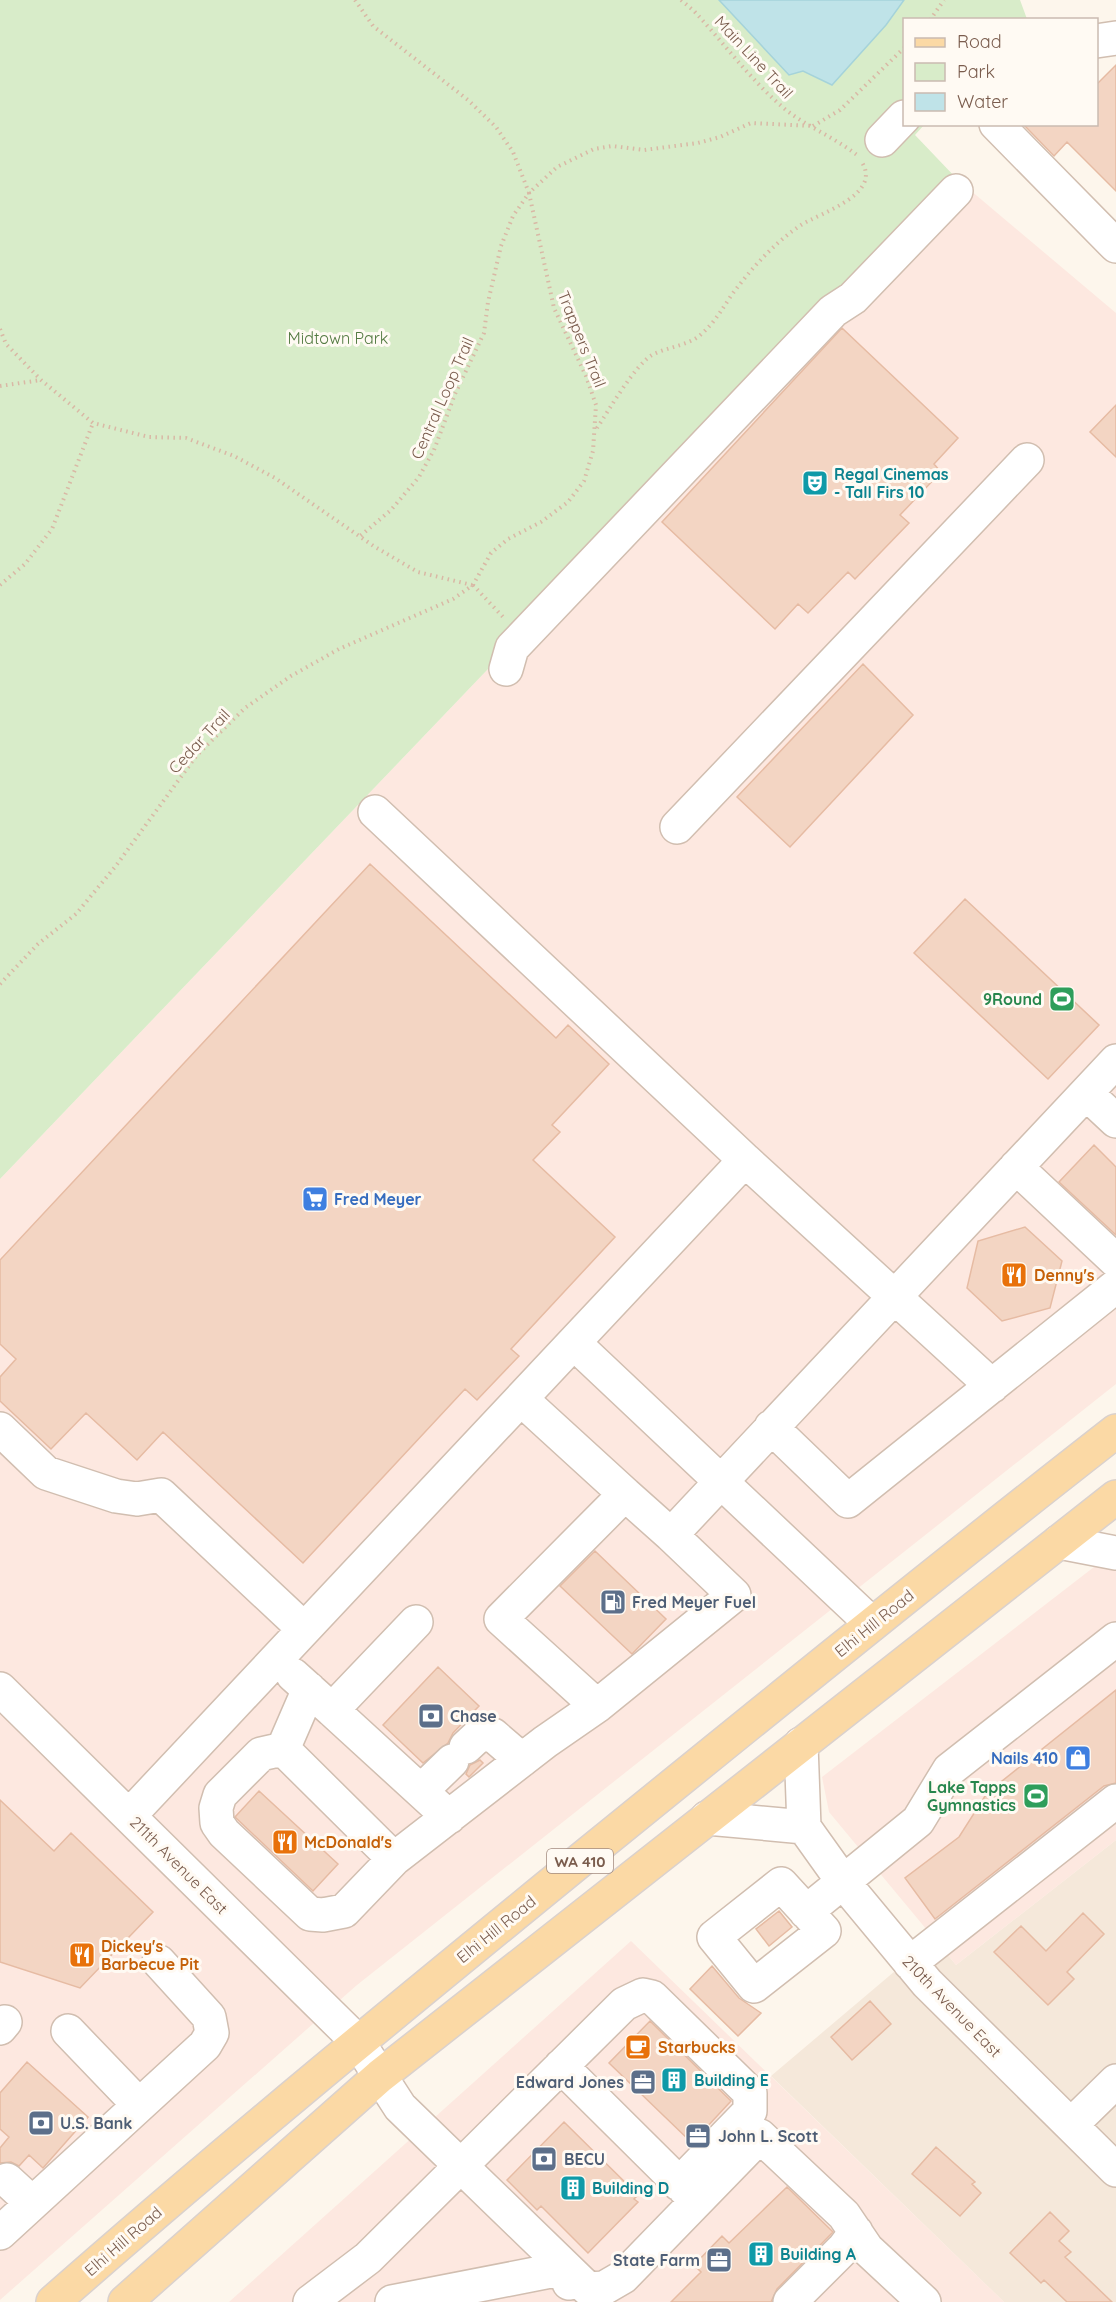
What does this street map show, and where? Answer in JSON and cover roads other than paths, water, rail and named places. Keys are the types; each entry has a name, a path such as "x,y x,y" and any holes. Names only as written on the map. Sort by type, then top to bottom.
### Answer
{"main road":[{"name":"Elhi Hill Road","path":"53,2302 181,2190 358,2042 872,1624 1116,1431"},
{"name":"WA 410","path":"125,2302 380,2076 1116,1497"}],"street":[{"path":"1098,41 1116,38"},
{"path":"882,140 903,118"},
{"path":"998,126 1110,227"},
{"path":"506,669 512,648 833,311 854,298 956,191"},
{"path":"677,827 1026,460"},
{"path":"375,812 746,1160 992,1386"},
{"path":"671,1535 721,1479 1116,1061"},
{"path":"1086,1093 1116,1121"},
{"path":"129,1816 746,1160"},
{"path":"1016,1167 1116,1261"},
{"path":"771,1427 849,1502 1116,1286"},
{"path":"574,1343 721,1479 872,1624"},
{"path":"416,1622 320,1700 283,1749 261,1754 220,1796 216,1808 217,1822 224,1833 310,1914 323,1915 344,1911 394,1859 522,1760 597,1706 734,1595 521,1399"},
{"path":"0,1428 46,1473 116,1496 137,1499 161,1495 304,1629"},
{"path":"597,1706 501,1619 625,1494"},
{"path":"1059,1542 1116,1553"},
{"path":"806,1912 918,1821 948,1770 1116,1639"},
{"path":"276,1659 449,1817"},
{"name":"211th Avenue East","path":"0,1689 358,2042 400,2107 588,2289 604,2288 623,2277 688,2192"},
{"path":"421,1791 480,1734 493,1735 522,1760"},
{"path":"707,1818 804,1827 801,1744"},
{"path":"283,1749 394,1859"},
{"path":"910,1963 1116,1801"},
{"name":"210th Avenue East","path":"804,1827 844,1883 910,1963 1116,2170"},
{"path":"0,2233 205,2044 212,2033 209,2018 159,1962"},
{"path":"310,2302 368,2258 459,2165 624,2004 643,1995 652,1997 750,2093 750,2111 688,2192"},
{"path":"68,2031 139,2104"},
{"path":"561,2066 688,2192"},
{"path":"1071,2125 1116,2081"},
{"path":"688,2192 760,2136 844,2215 867,2249 909,2297"},
{"path":"7,2180 32,2203"},
{"path":"790,2302 844,2248 856,2232"},
{"path":"392,2302 566,2268 572,2302"}],"water":[{"path":"719,0 904,0 886,25 832,85 803,71 789,75"}],"place":[{"name":"Regal Cinemas - Tall Firs 10","path":"815,483"},
{"name":"9Round","path":"1062,999"},
{"name":"Fred Meyer","path":"315,1199"},
{"name":"Denny's","path":"1014,1275"},
{"name":"Fred Meyer Fuel","path":"613,1602"},
{"name":"Chase","path":"431,1716"},
{"name":"Nails 410","path":"1078,1758"},
{"name":"Lake Tapps Gymnastics","path":"1036,1796"},
{"name":"McDonald's","path":"285,1842"},
{"name":"Dickey's Barbecue Pit","path":"82,1955"},
{"name":"Starbucks","path":"638,2047"},
{"name":"Building E","path":"674,2080"},
{"name":"Edward Jones","path":"643,2082"},
{"name":"U.S. Bank","path":"41,2123"},
{"name":"John L. Scott","path":"698,2136"},
{"name":"BECU","path":"544,2159"},
{"name":"Building D","path":"573,2188"},
{"name":"Building A","path":"761,2254"},
{"name":"State Farm","path":"719,2260"}],"park label":[{"name":"Midtown Park","path":"338,338"}]}
